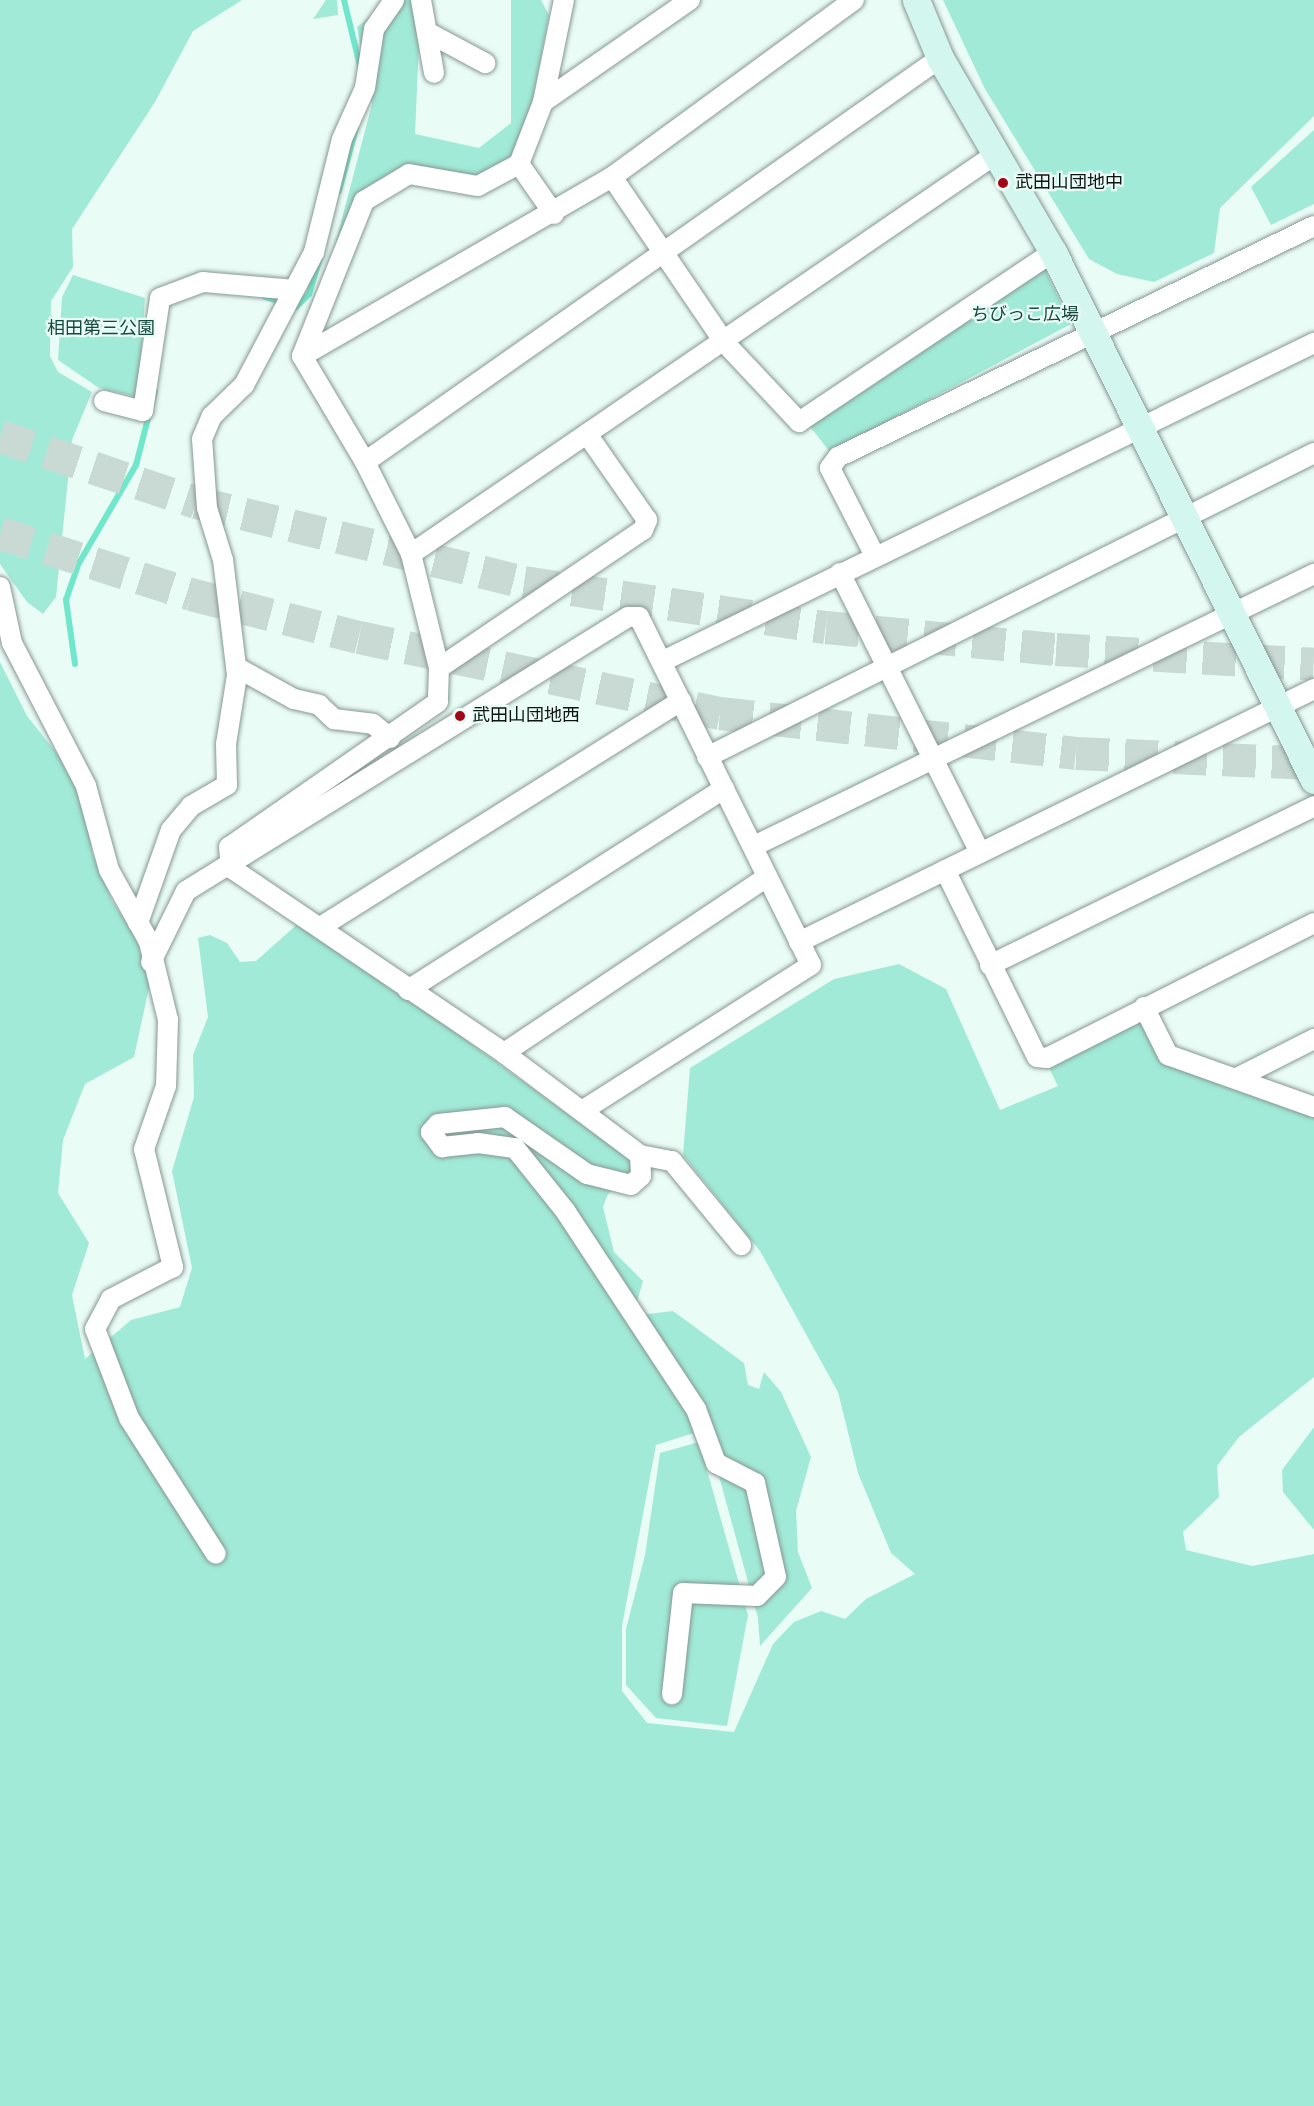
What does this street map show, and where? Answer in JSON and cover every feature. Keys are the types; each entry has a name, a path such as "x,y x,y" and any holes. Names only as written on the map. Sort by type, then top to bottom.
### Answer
{"street":[{"path":"138,923 171,830 191,806 226,788 236,667 223,560 203,480 202,439 212,416 244,385 314,252 342,139 365,88 374,29 393,0"},
{"path":"421,0 429,33 434,73"},
{"path":"302,356 364,201 409,174 478,186 519,164 543,102 564,0"},
{"path":"543,102 690,0"},
{"path":"302,356 554,214 612,177 854,0"},
{"path":"916,0 940,58 1053,252 1314,780"},
{"path":"429,33 485,63"},
{"path":"365,462 668,254 940,58"},
{"path":"411,554 996,154"},
{"path":"519,164 554,214"},
{"path":"612,177 668,254 724,342 799,422 1053,252"},
{"path":"875,556 830,468 838,457 1314,226"},
{"path":"104,401 143,411 160,298 203,282 294,290"},
{"path":"663,661 1314,343"},
{"path":"231,867 229,848 390,738 438,702 439,668 411,554 365,462 302,356"},
{"path":"439,668 643,530 647,520 586,434"},
{"path":"707,757 1314,453"},
{"path":"840,573 980,853"},
{"path":"754,846 934,761 1314,574"},
{"path":"0,587 12,643 86,786 109,870 138,923 151,962 172,1049 166,1086 144,1149 173,1267 111,1299 94,1329 129,1418 216,1554"},
{"path":"151,962 186,891 231,867 628,617 639,617 663,661 707,757 754,846 799,942 809,971 584,1110"},
{"path":"236,667 294,699 319,705 334,718 373,724 390,738"},
{"path":"799,942 1314,689"},
{"path":"322,926 681,701"},
{"path":"408,990 724,789"},
{"path":"990,964 1314,806"},
{"path":"231,867 322,926 408,990 504,1053 584,1110 640,1155 672,1161 741,1245"},
{"path":"945,870 1037,1057 1047,1058 1314,923"},
{"path":"504,1053 767,877"},
{"path":"1144,1007 1168,1055 1237,1077 1314,1107"},
{"path":"1237,1077 1314,1039"},
{"path":"640,1155 641,1176 631,1185 587,1174 505,1117 438,1124 431,1132 442,1147 478,1143 514,1148 566,1212 696,1409 716,1463 755,1483 776,1577 758,1596 683,1593 672,1694"}],"green space":[{"path":"0,0 242,0 193,31 155,102 72,229 73,267 51,301 50,356 58,372 92,392 72,440 56,597 43,614 27,602 0,564"},
{"path":"326,0 337,0 338,15 313,19"},
{"path":"393,0 415,0 420,21 415,134 479,148 511,123 511,0 541,0 549,15 527,130 516,161 475,176 409,165 358,196 313,329 372,104 357,27"},
{"path":"943,0 1314,0 1314,116 1220,208 1214,253 1154,282 1117,274 1089,259 985,89"},
{"path":"1314,130 1314,204 1271,225 1251,187"},
{"name":"ちびっこ広場","path":"1043,266 1071,324 830,452 808,424"},
{"name":"相田第三公園","path":"73,275 145,298 138,397 99,388 58,360 62,297"},
{"path":"0,662 27,716 67,766 88,816 92,853 112,901 136,937 150,983 134,1057 85,1084 63,1140 58,1193 89,1243 72,1295 85,1359 131,1320 180,1307 192,1268 172,1171 194,1097 193,1055 208,1017 198,938 210,935 227,943 240,962 256,961 302,920 633,1162 635,1176 608,1194 603,1207 614,1252 643,1281 636,1305 640,1315 673,1311 744,1363 748,1385 759,1389 764,1372 781,1392 811,1457 796,1511 798,1552 812,1588 760,1646 758,1618 706,1429 656,1445 622,1626 622,1691 647,1723 734,1732 773,1644 794,1622 821,1611 845,1619 866,1599 915,1574 891,1553 858,1473 838,1392 760,1251 683,1155 690,1068 834,979 899,964 946,989 1000,1110 1058,1086 1049,1068 1148,1018 1167,1059 1314,1115 1314,1377 1239,1437 1217,1466 1219,1497 1183,1532 1186,1550 1252,1566 1314,1554 1314,2106 0,2106"},
{"path":"1314,1427 1314,1530 1283,1492 1282,1470"},
{"path":"699,1442 748,1615 727,1726 656,1718 626,1685 626,1629 645,1555 660,1453"}],"waterway":[{"path":"344,0 360,66"},
{"path":"339,191 356,128"},
{"path":"265,297 296,307 309,294 320,258"},
{"path":"75,664 66,600 79,563 136,465 155,391"}],"tunnel":[{"path":"0,436 196,502 524,582 826,627 1056,649 1314,664"},
{"path":"0,533 191,594 359,637 720,713 1076,753 1314,763"}],"place":[{"name":"武田山団地中","path":"1003,183"},
{"name":"武田山団地西","path":"460,716"}]}
